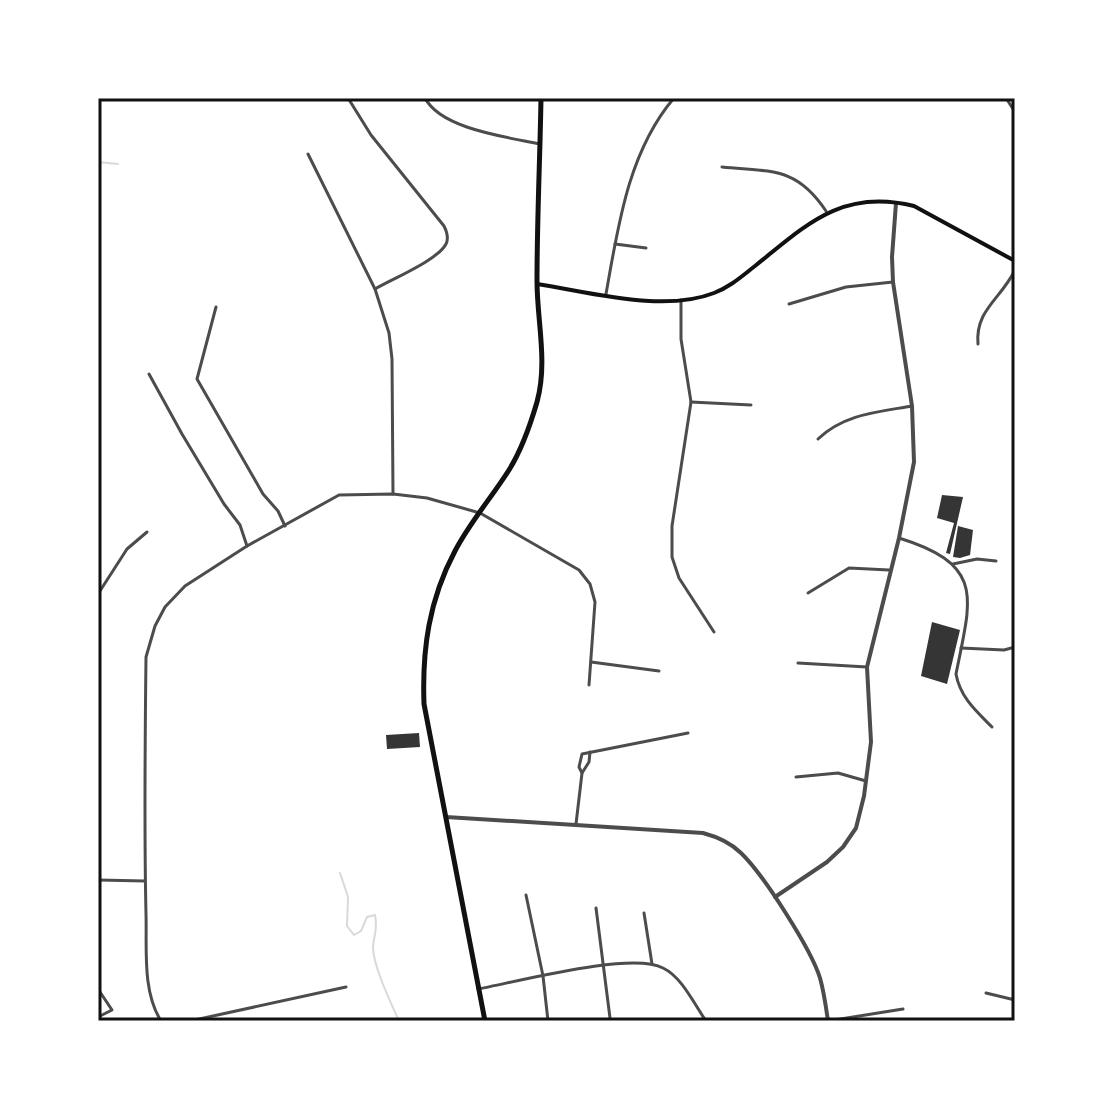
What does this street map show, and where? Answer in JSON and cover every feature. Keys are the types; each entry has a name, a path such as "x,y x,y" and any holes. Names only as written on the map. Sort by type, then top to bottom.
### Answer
{"main road":[{"path":"485,1021 424,704 425,642 429,616 442,579 456,549 510,469 527,435 538,398 542,351 537,284 541,98"},
{"path":"537,284 644,301 681,300 712,294 733,283 802,226 826,211 865,202 896,201 936,216 1015,261"}],"street":[{"path":"348,98 371,135 444,226 448,236 434,256 375,289"},
{"path":"425,98 434,111 462,126 540,144"},
{"path":"606,294 622,209 648,135 674,98"},
{"path":"1006,98 1015,112"},
{"path":"308,154 375,289 389,333 393,494"},
{"path":"722,167 792,176 811,191 826,211"},
{"path":"775,897 827,862 843,847 856,828 866,781 871,742 867,667 914,462 912,406 893,282 896,201"},
{"path":"615,244 646,248"},
{"path":"978,344 978,324 1003,292 1015,270"},
{"path":"789,304 846,287 893,282"},
{"path":"681,300 681,339 691,402 672,526 672,557 679,578 714,632"},
{"path":"216,307 197,379 263,494 278,511 285,526"},
{"path":"149,374 189,446 240,525 247,546"},
{"path":"691,402 751,405"},
{"path":"818,439 827,430 850,418 912,406"},
{"path":"161,1021 152,1007 149,986 145,881 146,657 155,626 165,607 185,586 247,546 339,495 393,494 427,498 480,513 572,564 587,578 595,602 589,685"},
{"path":"98,594 127,549 147,532"},
{"path":"899,538 937,552 953,564 961,575 968,597 956,674 960,691 992,727"},
{"path":"953,564 977,559 996,561"},
{"path":"808,593 849,568 889,570"},
{"path":"961,648 1004,650 1015,647"},
{"path":"591,662 659,671"},
{"path":"798,663 867,667"},
{"path":"582,773 579,767 581,756 590,752 688,733"},
{"path":"576,824 582,773 589,762 590,752"},
{"path":"796,777 838,773 866,781"},
{"path":"445,817 715,836 741,853 775,897 820,977 828,1021 903,1009"},
{"path":"98,880 145,881"},
{"path":"526,895 543,976 548,1021"},
{"path":"596,908 610,1018"},
{"path":"644,913 652,964"},
{"path":"478,989 605,966 652,964 672,973 706,1021"},
{"path":"190,1021 346,987"},
{"path":"98,989 112,1010 98,1017"},
{"path":"986,993 1015,1000"}],"building":[{"path":"942,495 963,497 950,554 946,553 954,523 937,518"},
{"path":"958,526 973,530 970,555 960,558 953,557"},
{"path":"932,622 960,630 947,684 921,676"},
{"path":"419,733 420,747 387,749 386,735"}],"waterway":[{"path":"98,162 118,164"},
{"path":"340,873 348,897 347,926 354,935 361,931 367,917 375,915 373,947 376,964 399,1021"}]}
